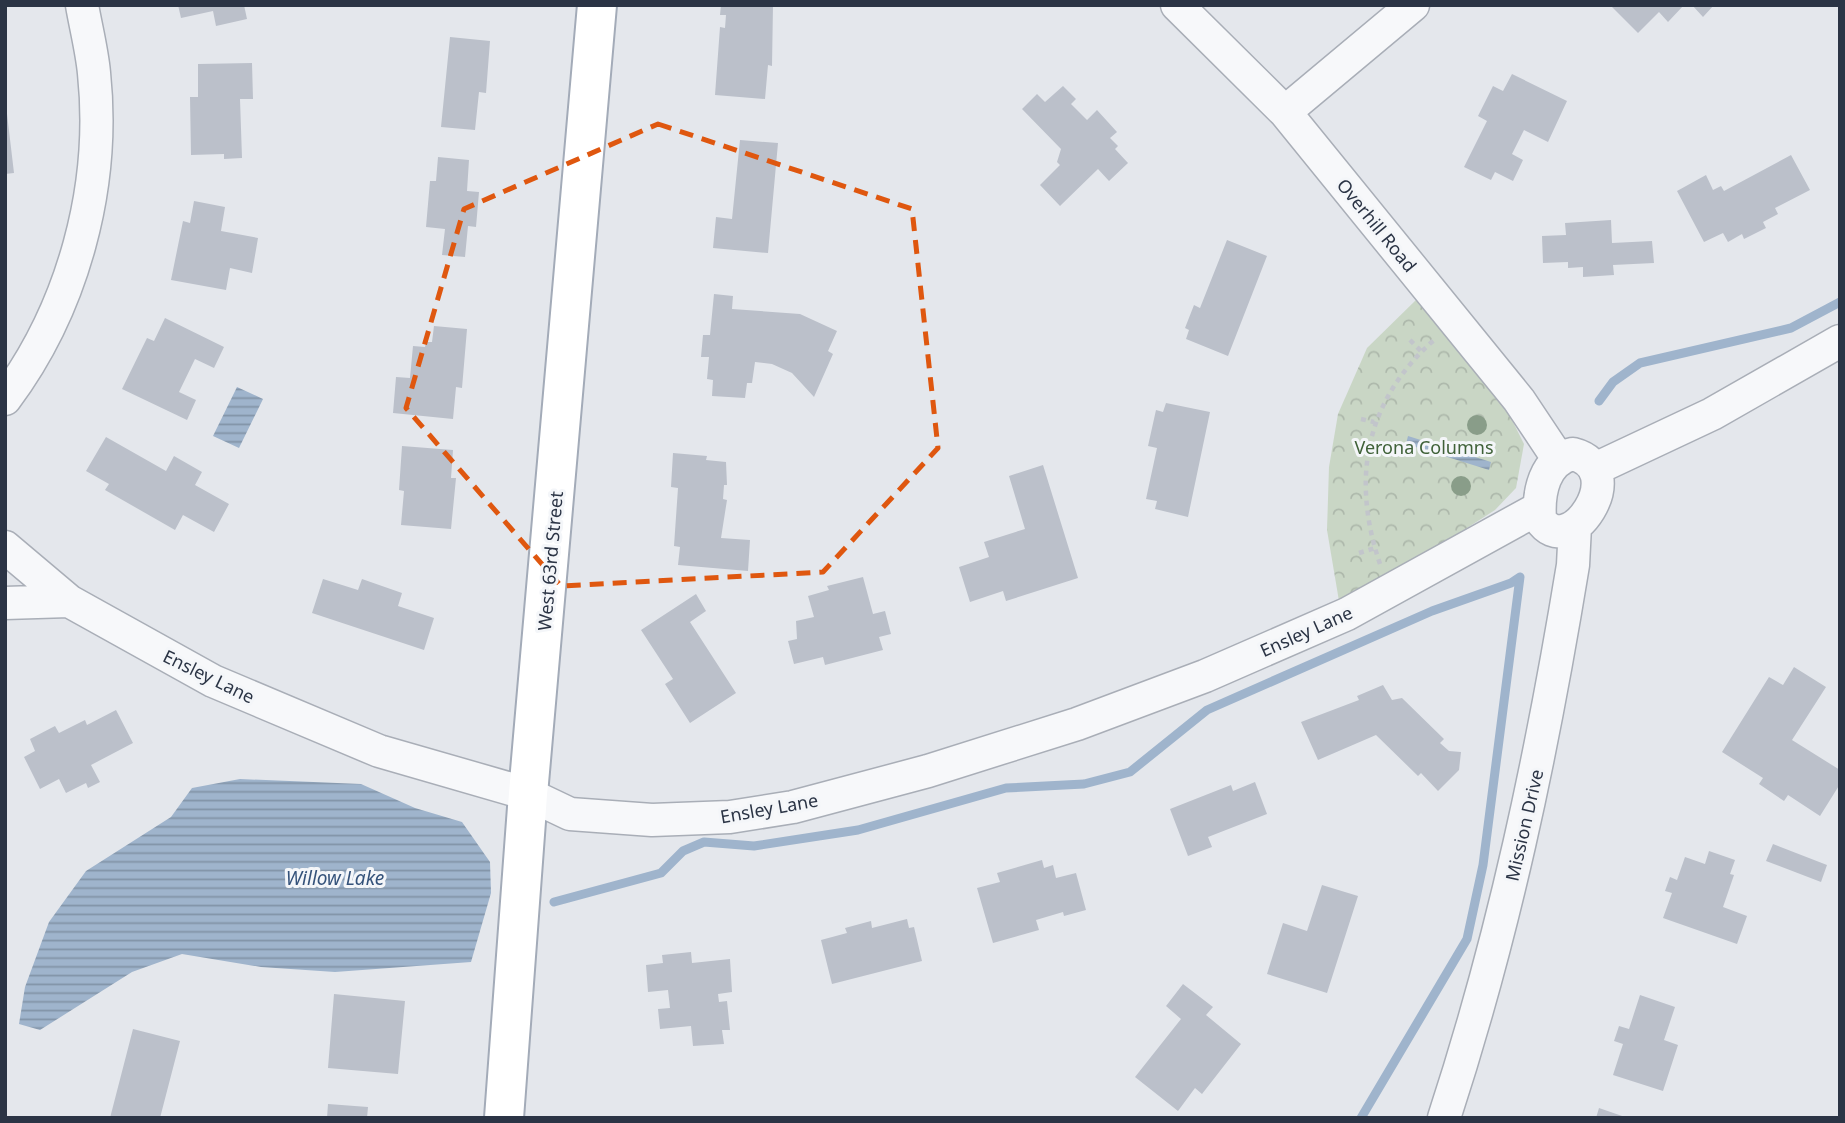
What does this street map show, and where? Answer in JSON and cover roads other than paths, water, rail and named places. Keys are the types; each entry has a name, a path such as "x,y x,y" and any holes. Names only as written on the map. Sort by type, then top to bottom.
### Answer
{"main road":[{"name":"West 63rd Street","path":"504,1118 528,794 597,5"}],"street":[{"path":"5,399 21,378 57,311 79,250 95,159 96,103 94,72 82,5"},
{"name":"Overhill Road","path":"1177,5 1285,112 1519,400 1559,460"},
{"path":"1285,112 1413,5"},
{"path":"1595,469 1712,414 1840,341"},
{"path":"1573,454 1583,456 1595,469 1595,496 1586,514 1576,526 1562,532 1552,531 1540,519 1542,484 1559,460 1573,454"},
{"name":"Ensley Lane","path":"5,547 69,601 213,681 379,751 528,794 570,814 652,820 730,817 793,807 928,771 1077,724 1205,676 1347,614 1539,508"},
{"name":"Mission Drive","path":"1444,1118 1497,939 1532,799 1570,578 1576,526"},
{"path":"5,603 69,601"}],"water":[{"path":"237,387 263,399 239,448 213,436"},
{"path":"1408,436 1491,462 1489,470 1406,444"},
{"name":"Willow Lake","path":"240,779 361,784 415,808 462,822 490,862 491,893 471,962 335,972 261,967 182,954 132,972 40,1030 19,1024 25,987 49,922 86,871 171,817 192,788"}],"waterway":[{"path":"1599,401 1613,382 1640,363 1791,328 1840,302"},
{"path":"554,902 661,873 683,851 704,842 754,846 858,830 1006,788 1084,784 1130,772 1207,710 1432,611 1511,583 1520,577"},
{"path":"1361,1118 1467,939 1483,865 1520,577"}],"park label":[{"name":"Verona Columns","path":"1424,447"}]}
